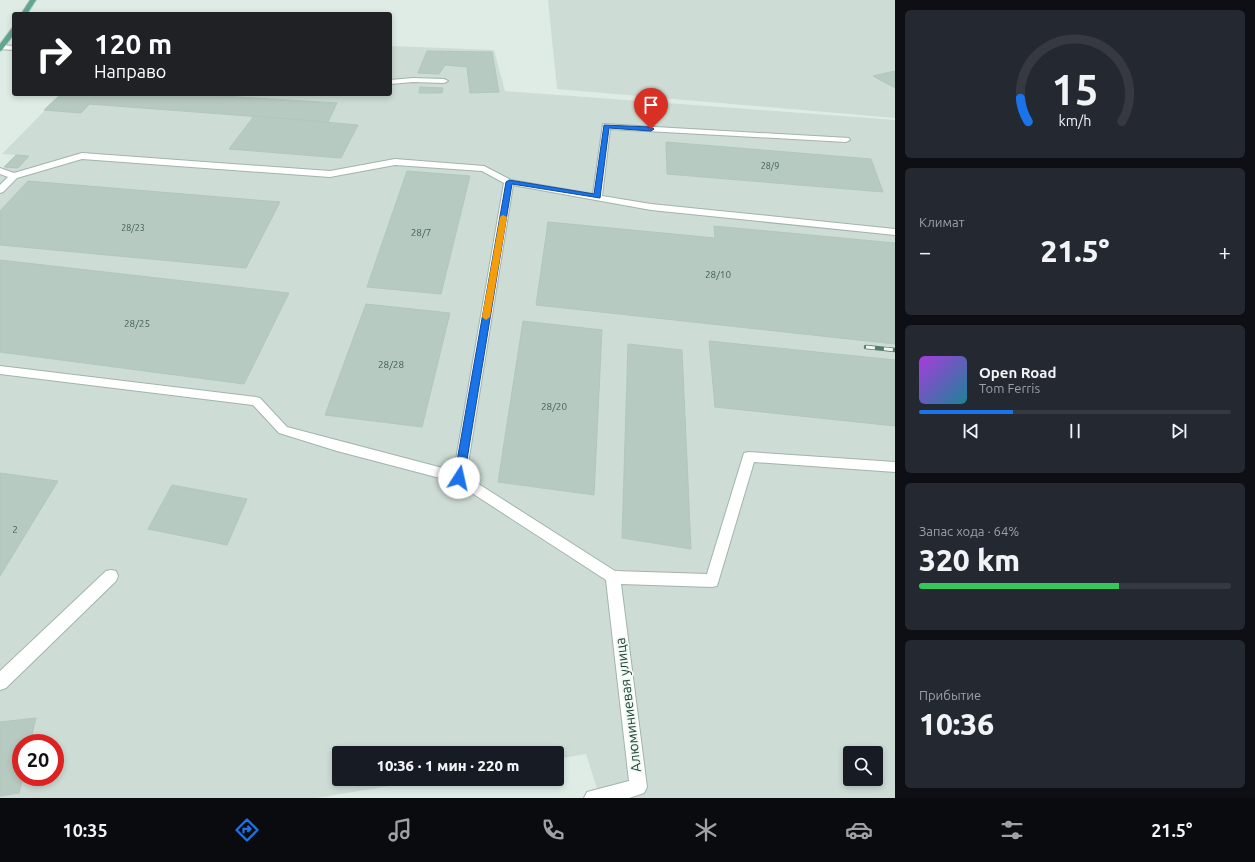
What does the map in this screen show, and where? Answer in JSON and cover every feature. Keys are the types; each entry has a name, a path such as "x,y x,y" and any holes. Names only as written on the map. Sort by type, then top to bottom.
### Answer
{"main road":[{"path":"25,12 33,0"},
{"path":"1,48 12,32"}],"lane":[{"path":"1,48 12,48"},
{"path":"392,82 413,80 444,81"},
{"path":"597,197 606,126 846,140"},
{"path":"0,190 14,176 82,156 330,174 395,162 484,169 509,182 651,207 895,232"},
{"path":"0,172 14,176"},
{"path":"459,478 509,182"},
{"path":"0,370 256,401 283,430 337,446 459,478 613,577 712,581 749,457 895,467"},
{"path":"0,682 111,576"},
{"name":"Алюминиевая улица","path":"593,798 638,787 613,577"}],"shaded area":[{"path":"548,0 895,0 895,118 557,89"},
{"path":"392,46 494,50 505,91 895,120 895,798 600,798 586,754 564,758 564,746 332,746 332,786 389,786 316,798 0,798 0,172 16,155 2,154 59,96 392,96"}],"building":[{"path":"427,51 492,52 499,92 470,93 467,67 445,65 439,74 418,73"},
{"path":"895,71 895,88 873,76"},
{"path":"420,87 443,88 442,93 419,93"},
{"path":"59,96 97,96 81,113 44,110"},
{"path":"97,96 223,96 337,103 328,122 89,104"},
{"path":"254,116 358,125 341,158 229,149"},
{"path":"666,142 871,159 883,192 667,174"},
{"path":"16,155 29,156 18,168 4,167"},
{"path":"407,171 470,176 441,294 367,287"},
{"path":"28,181 280,202 246,268 0,245 0,211"},
{"path":"548,222 715,238 714,226 895,243 895,344 536,305"},
{"path":"0,260 289,293 244,384 0,352"},
{"path":"366,304 450,313 422,427 325,415"},
{"path":"523,321 602,330 594,495 498,482"},
{"path":"709,341 895,360 895,426 715,407"},
{"path":"628,344 682,350 691,549 622,538"},
{"path":"0,473 58,481 0,576"},
{"path":"172,485 247,499 227,545 148,529"},
{"path":"36,718 32,734 12,734 12,786 21,786 19,793 0,796 0,722"}],"railway":[{"path":"866,347 895,350"}],"slow traffic":[{"path":"486,317 503,217"}],"route":[{"path":"459,478 509,182 597,197 606,126 651,129"}]}
